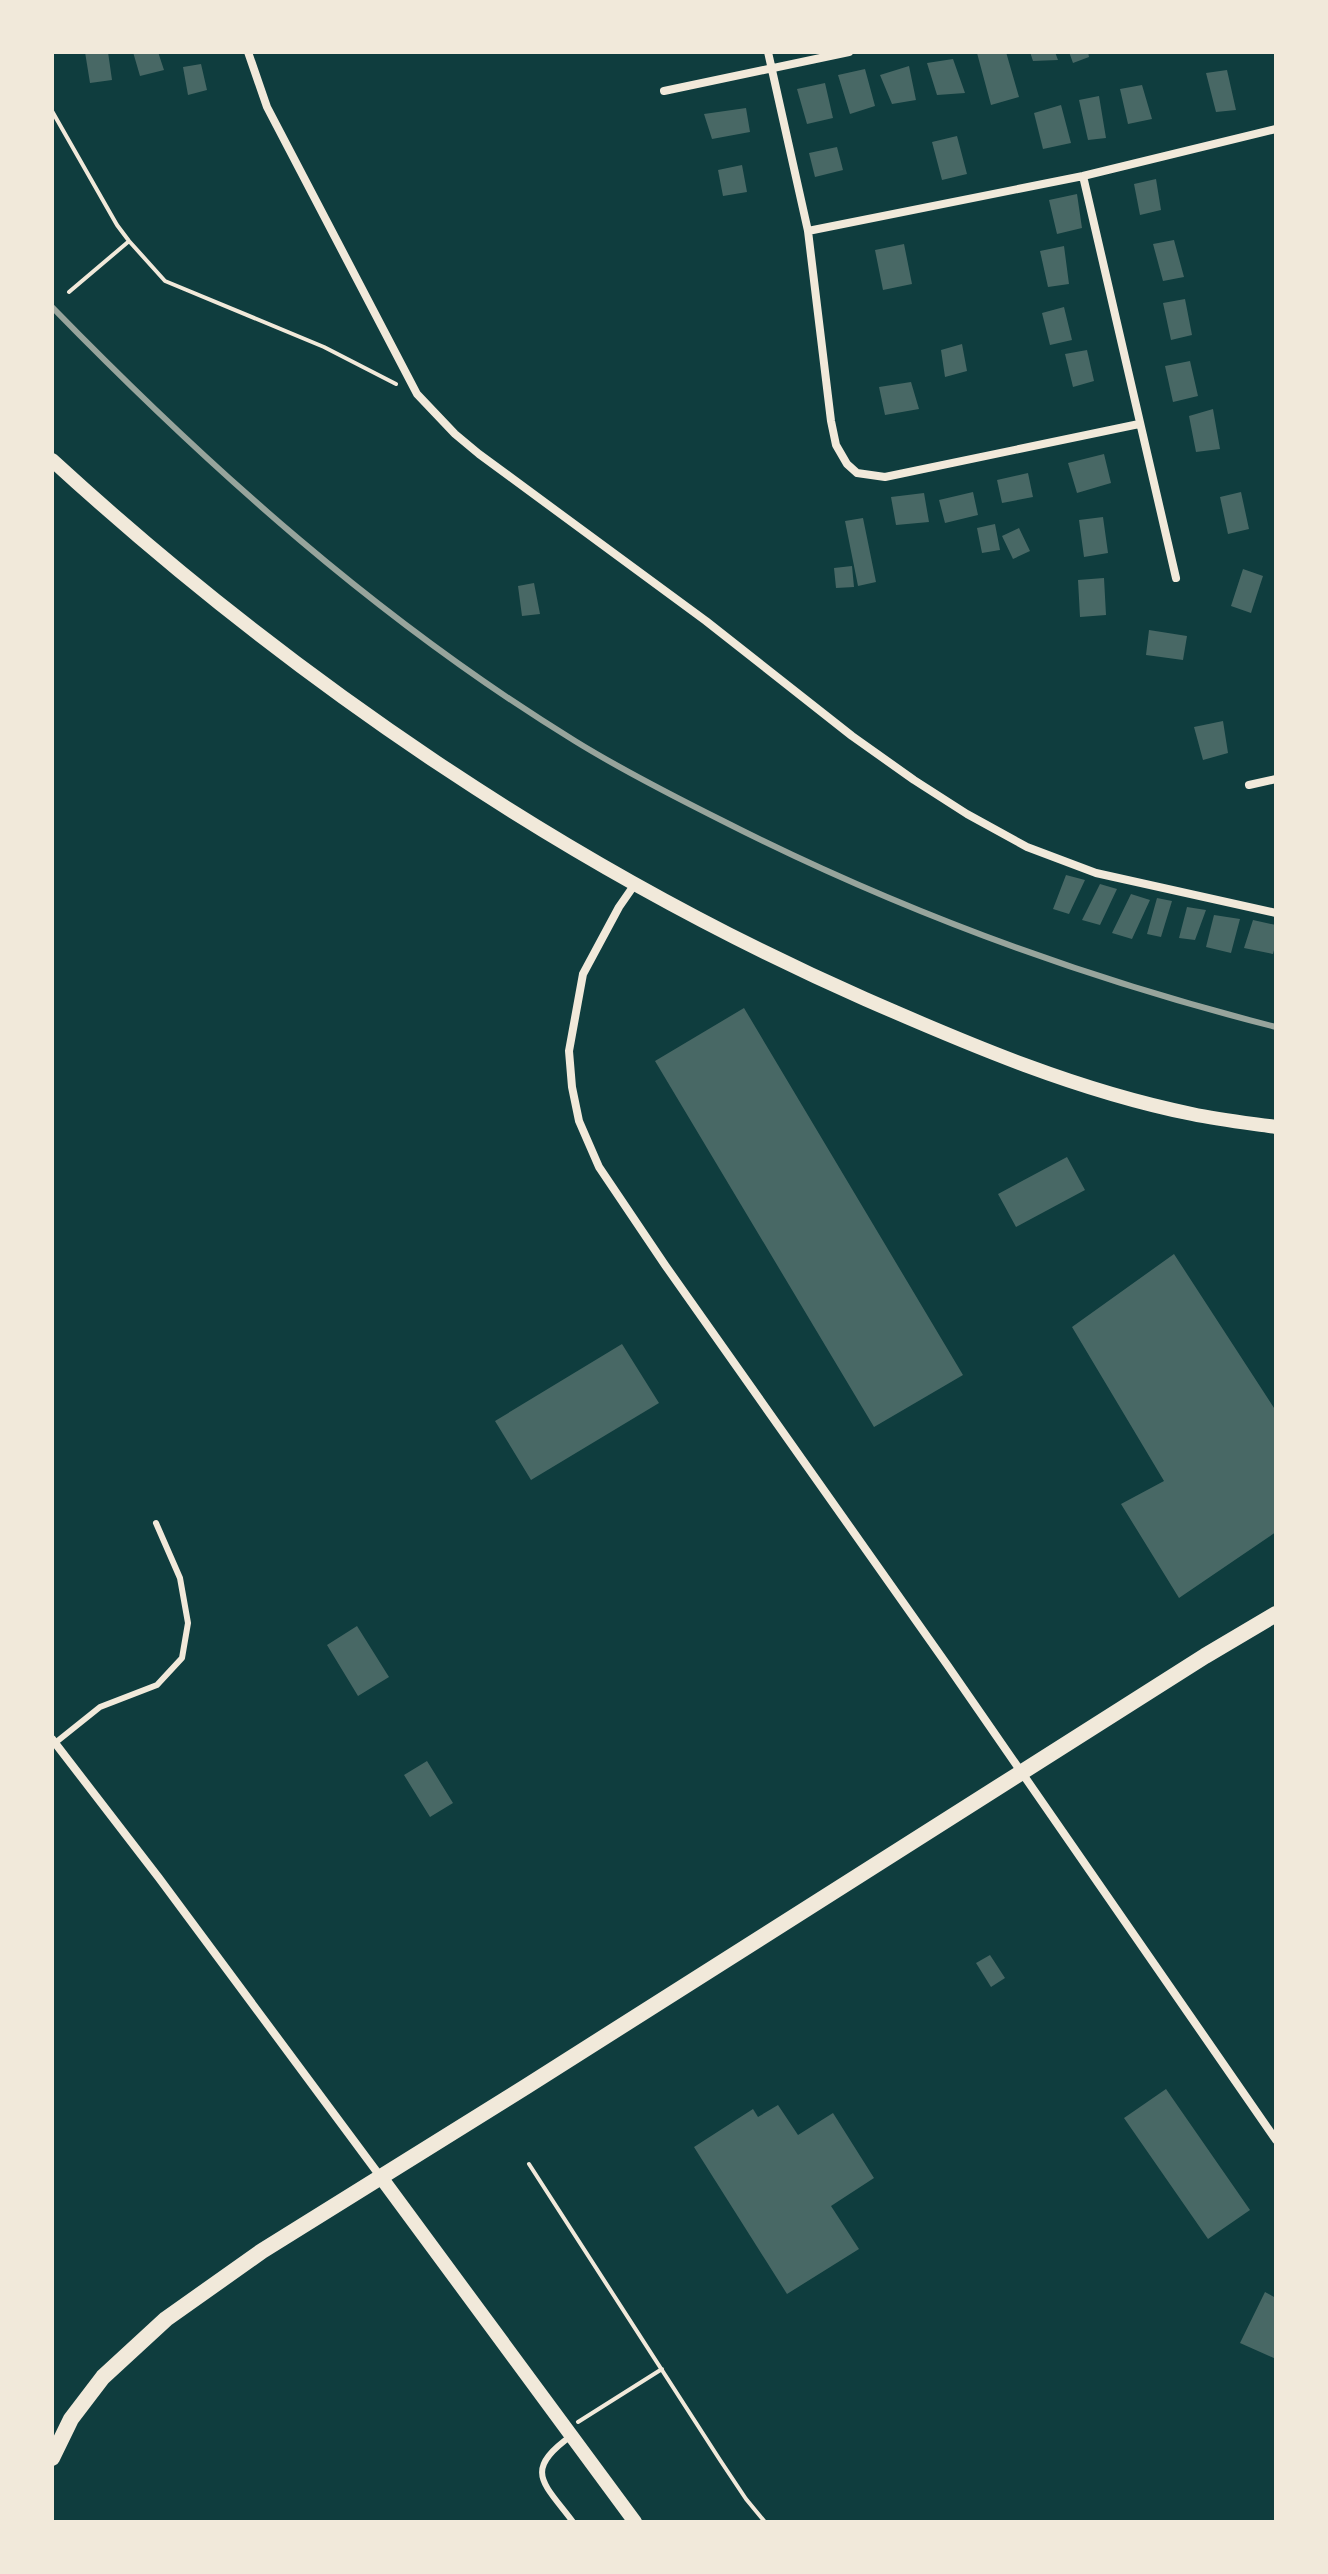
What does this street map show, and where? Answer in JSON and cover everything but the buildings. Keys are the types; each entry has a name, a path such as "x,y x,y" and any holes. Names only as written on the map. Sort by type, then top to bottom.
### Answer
{"main road":[{"path":"52,2458 71,2419 103,2377 166,2319 262,2251 1276,1614"}],"street":[{"path":"248,52 267,107 417,394 455,434 706,621 852,736 967,814 1027,847 1096,873 1276,913"},
{"path":"768,52 808,231 831,421 841,455 857,473 885,477 1139,424"},
{"path":"664,91 849,52"},
{"path":"808,231 1083,176 1276,129"},
{"path":"1083,176 1176,578"},
{"path":"52,460 176,570 310,674 453,772 635,884 771,956 938,1031 1025,1065 1113,1094 1179,1111 1276,1127"},
{"path":"1249,785 1276,779"},
{"path":"635,884 613,917 583,974 573,1017 569,1051 571,1075 579,1121 599,1167 1276,2140"},
{"path":"54,1741 159,1878 635,2522"}],"lane":[{"path":"54,1741 100,1707 157,1685 182,1658 188,1623 180,1578 156,1523"},
{"path":"568,2433 551,2450 542,2465 541,2478 573,2522"}],"path":[{"path":"52,111 129,241 165,281 324,347 417,394"},
{"path":"69,292 129,241"},
{"path":"529,2164 746,2499 765,2522"},
{"path":"568,2433 662,2368"}],"railway":[{"path":"52,307 173,426 300,540 434,646 503,695 593,752 665,792 788,853 924,913 1133,987 1276,1027"}]}
